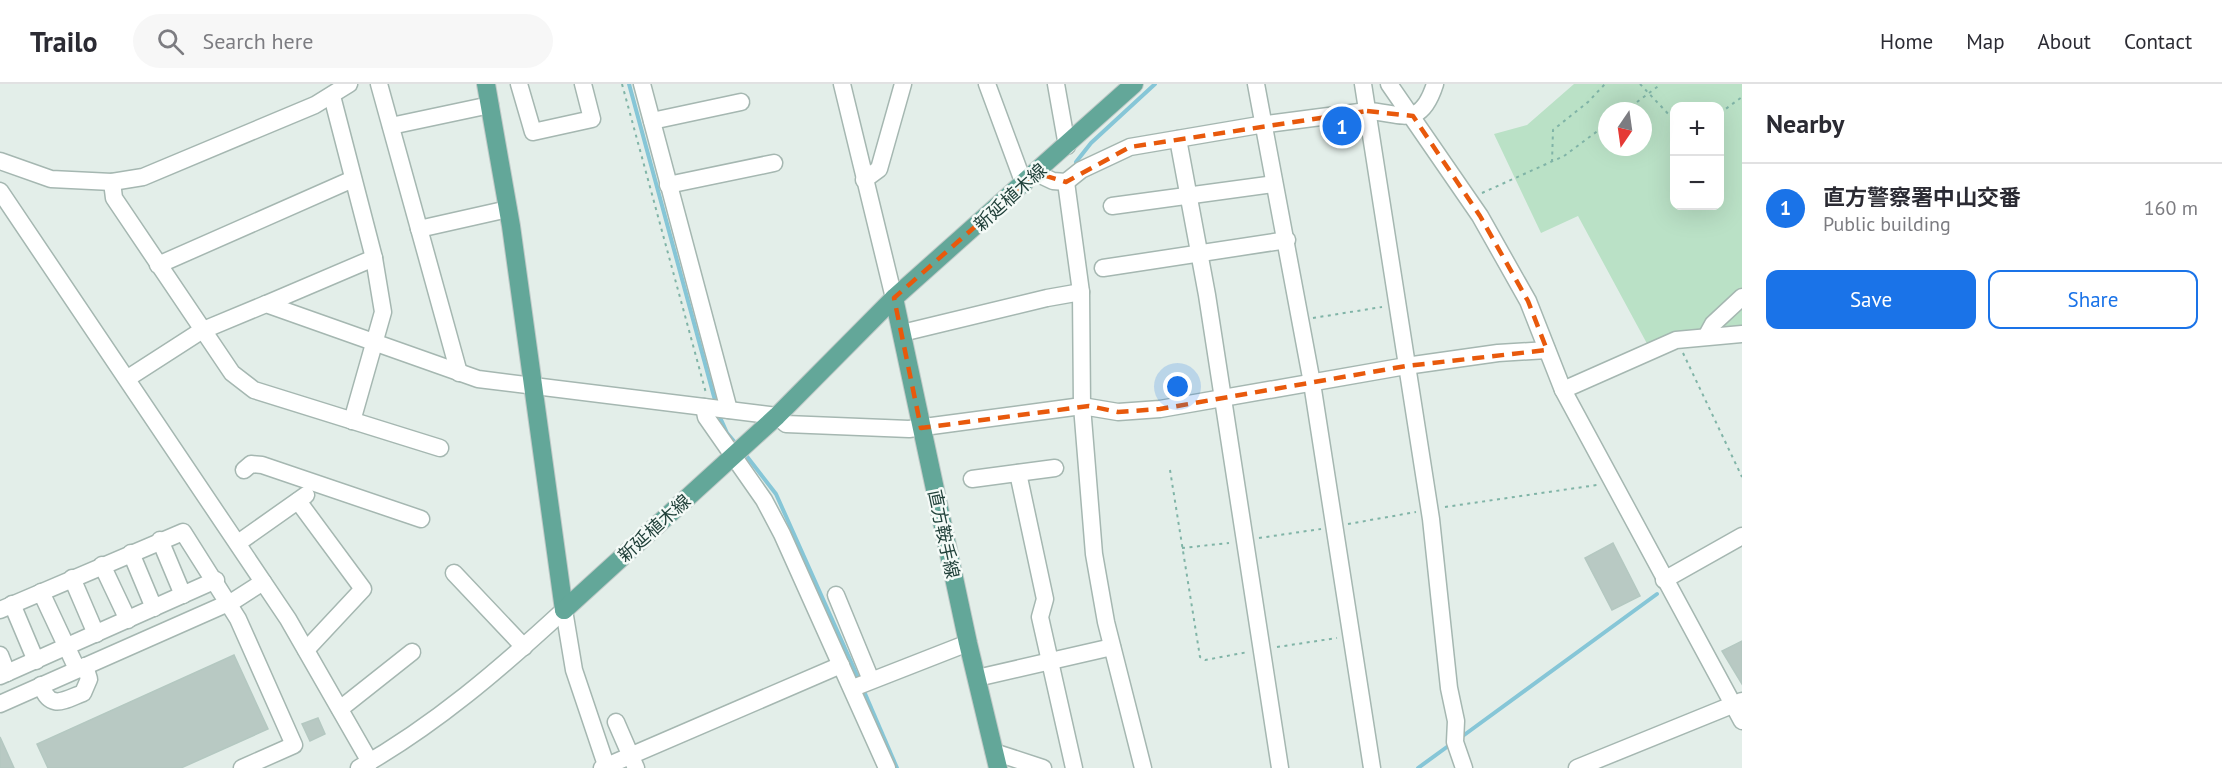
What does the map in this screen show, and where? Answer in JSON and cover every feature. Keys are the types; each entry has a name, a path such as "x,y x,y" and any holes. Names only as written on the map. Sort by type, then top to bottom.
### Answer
{"main road":[{"path":"486,84 508,209 564,610"},
{"name":"新延植木線","path":"564,610 777,416 894,298 1134,84"},
{"name":"直方鞍手線","path":"894,298 968,643 996,760"}],"street":[{"path":"0,161 51,179 112,182 143,177 332,96 350,84"},
{"path":"379,84 459,373"},
{"path":"519,84 533,132 592,119 584,84"},
{"path":"642,84 729,410"},
{"path":"842,84 894,298"},
{"path":"864,180 879,169 903,84"},
{"path":"987,84 1030,179 1066,182 1082,170 1130,147 1263,124 1367,111 1382,111 1394,117 1413,116 1422,108 1435,84"},
{"path":"1056,84 1066,146"},
{"path":"1256,84 1312,383 1372,768"},
{"path":"1363,84 1429,510 1449,688 1456,721 1455,742 1464,768"},
{"path":"1389,84 1469,200 1528,301 1563,390 1664,580 1737,703 1742,721"},
{"path":"332,96 374,258 383,312 352,421"},
{"path":"652,121 741,102"},
{"path":"391,126 490,105"},
{"path":"1178,139 1199,254 1280,768"},
{"path":"668,185 774,163"},
{"path":"158,265 353,179"},
{"path":"112,182 114,198 201,331 232,374 254,390 441,448"},
{"path":"1066,182 1081,292 1082,406 1094,554 1112,647 1143,768"},
{"path":"1112,206 1274,184"},
{"path":"0,191 128,378 263,582 340,709 364,765 455,704 524,647 564,610"},
{"path":"419,229 508,209"},
{"path":"1103,268 1287,240"},
{"path":"128,378 201,331 374,258"},
{"path":"902,333 1081,292"},
{"path":"1707,335 1713,324 1742,297"},
{"path":"266,304 478,379 534,388 777,416 786,424 921,428 1082,406 1118,412 1160,409 1406,366 1498,353 1547,351"},
{"path":"1563,390 1676,340 1707,335 1742,334"},
{"path":"704,407 711,426 722,443 734,455 782,534 887,768"},
{"path":"244,470 251,464 262,465 421,519"},
{"path":"972,479 1055,468"},
{"path":"1018,472 1045,599 1040,617 1074,768"},
{"path":"238,543 320,485"},
{"path":"298,501 363,589 306,650"},
{"path":"36,661 6,607 183,532 216,580 238,619 294,745 242,768"},
{"path":"1664,580 1742,536"},
{"path":"160,540 183,595"},
{"path":"131,553 154,608"},
{"path":"102,566 128,620"},
{"path":"454,573 524,647"},
{"path":"72,578 96,634"},
{"path":"0,656 4,674 216,580"},
{"path":"0,704 228,603 263,582"},
{"path":"41,592 67,647 89,679 88,686 83,693 60,702 52,701 45,696 41,685"},
{"path":"836,595 871,680"},
{"path":"564,610 574,670 605,767 634,761 841,665"},
{"path":"853,688 968,643"},
{"path":"977,678 1112,647"},
{"path":"340,709 411,652"},
{"path":"1577,768 1737,703"},
{"path":"616,722 634,761"},
{"path":"996,760 1042,768"}],"path":[{"path":"622,84 707,397 704,407"},
{"path":"1551,162 1553,130 1588,102 1605,84"},
{"path":"1640,84 1670,116"},
{"path":"1637,102 1661,84"},
{"path":"1724,109 1742,97"},
{"path":"1469,200 1564,156 1598,131"},
{"path":"1301,320 1396,305"},
{"path":"1676,340 1742,477"},
{"path":"1170,470 1200,657 1205,660 1352,636"},
{"path":"1182,549 1612,483"}],"highlighted area":[{"path":"1367,111 1413,116 1480,216 1528,301 1547,350 1406,366 1160,409 1118,412 1089,406 921,428 894,298 1036,173 1066,182 1130,147"}],"green space":[{"path":"1574,84 1742,84 1742,334 1651,351 1578,216 1541,233 1494,134 1527,125"}],"building":[{"path":"1613,543 1640,596 1612,610 1585,558"},
{"path":"1742,641 1742,684 1722,651"},
{"path":"234,655 268,729 181,768 48,768 37,744"},
{"path":"318,718 325,734 310,741 302,724"},
{"path":"0,737 14,768 0,768"}],"waterway":[{"path":"629,84 716,404"},
{"path":"1076,166 1076,162 1091,143 1155,84"},
{"path":"719,415 727,433 738,446"},
{"path":"745,454 776,494 860,682"},
{"path":"1460,738 1657,594"},
{"path":"863,689 897,768"},
{"path":"1418,768 1451,744"}],"place":[{"name":"直方警察署中山交番","path":"1342,126"}]}
